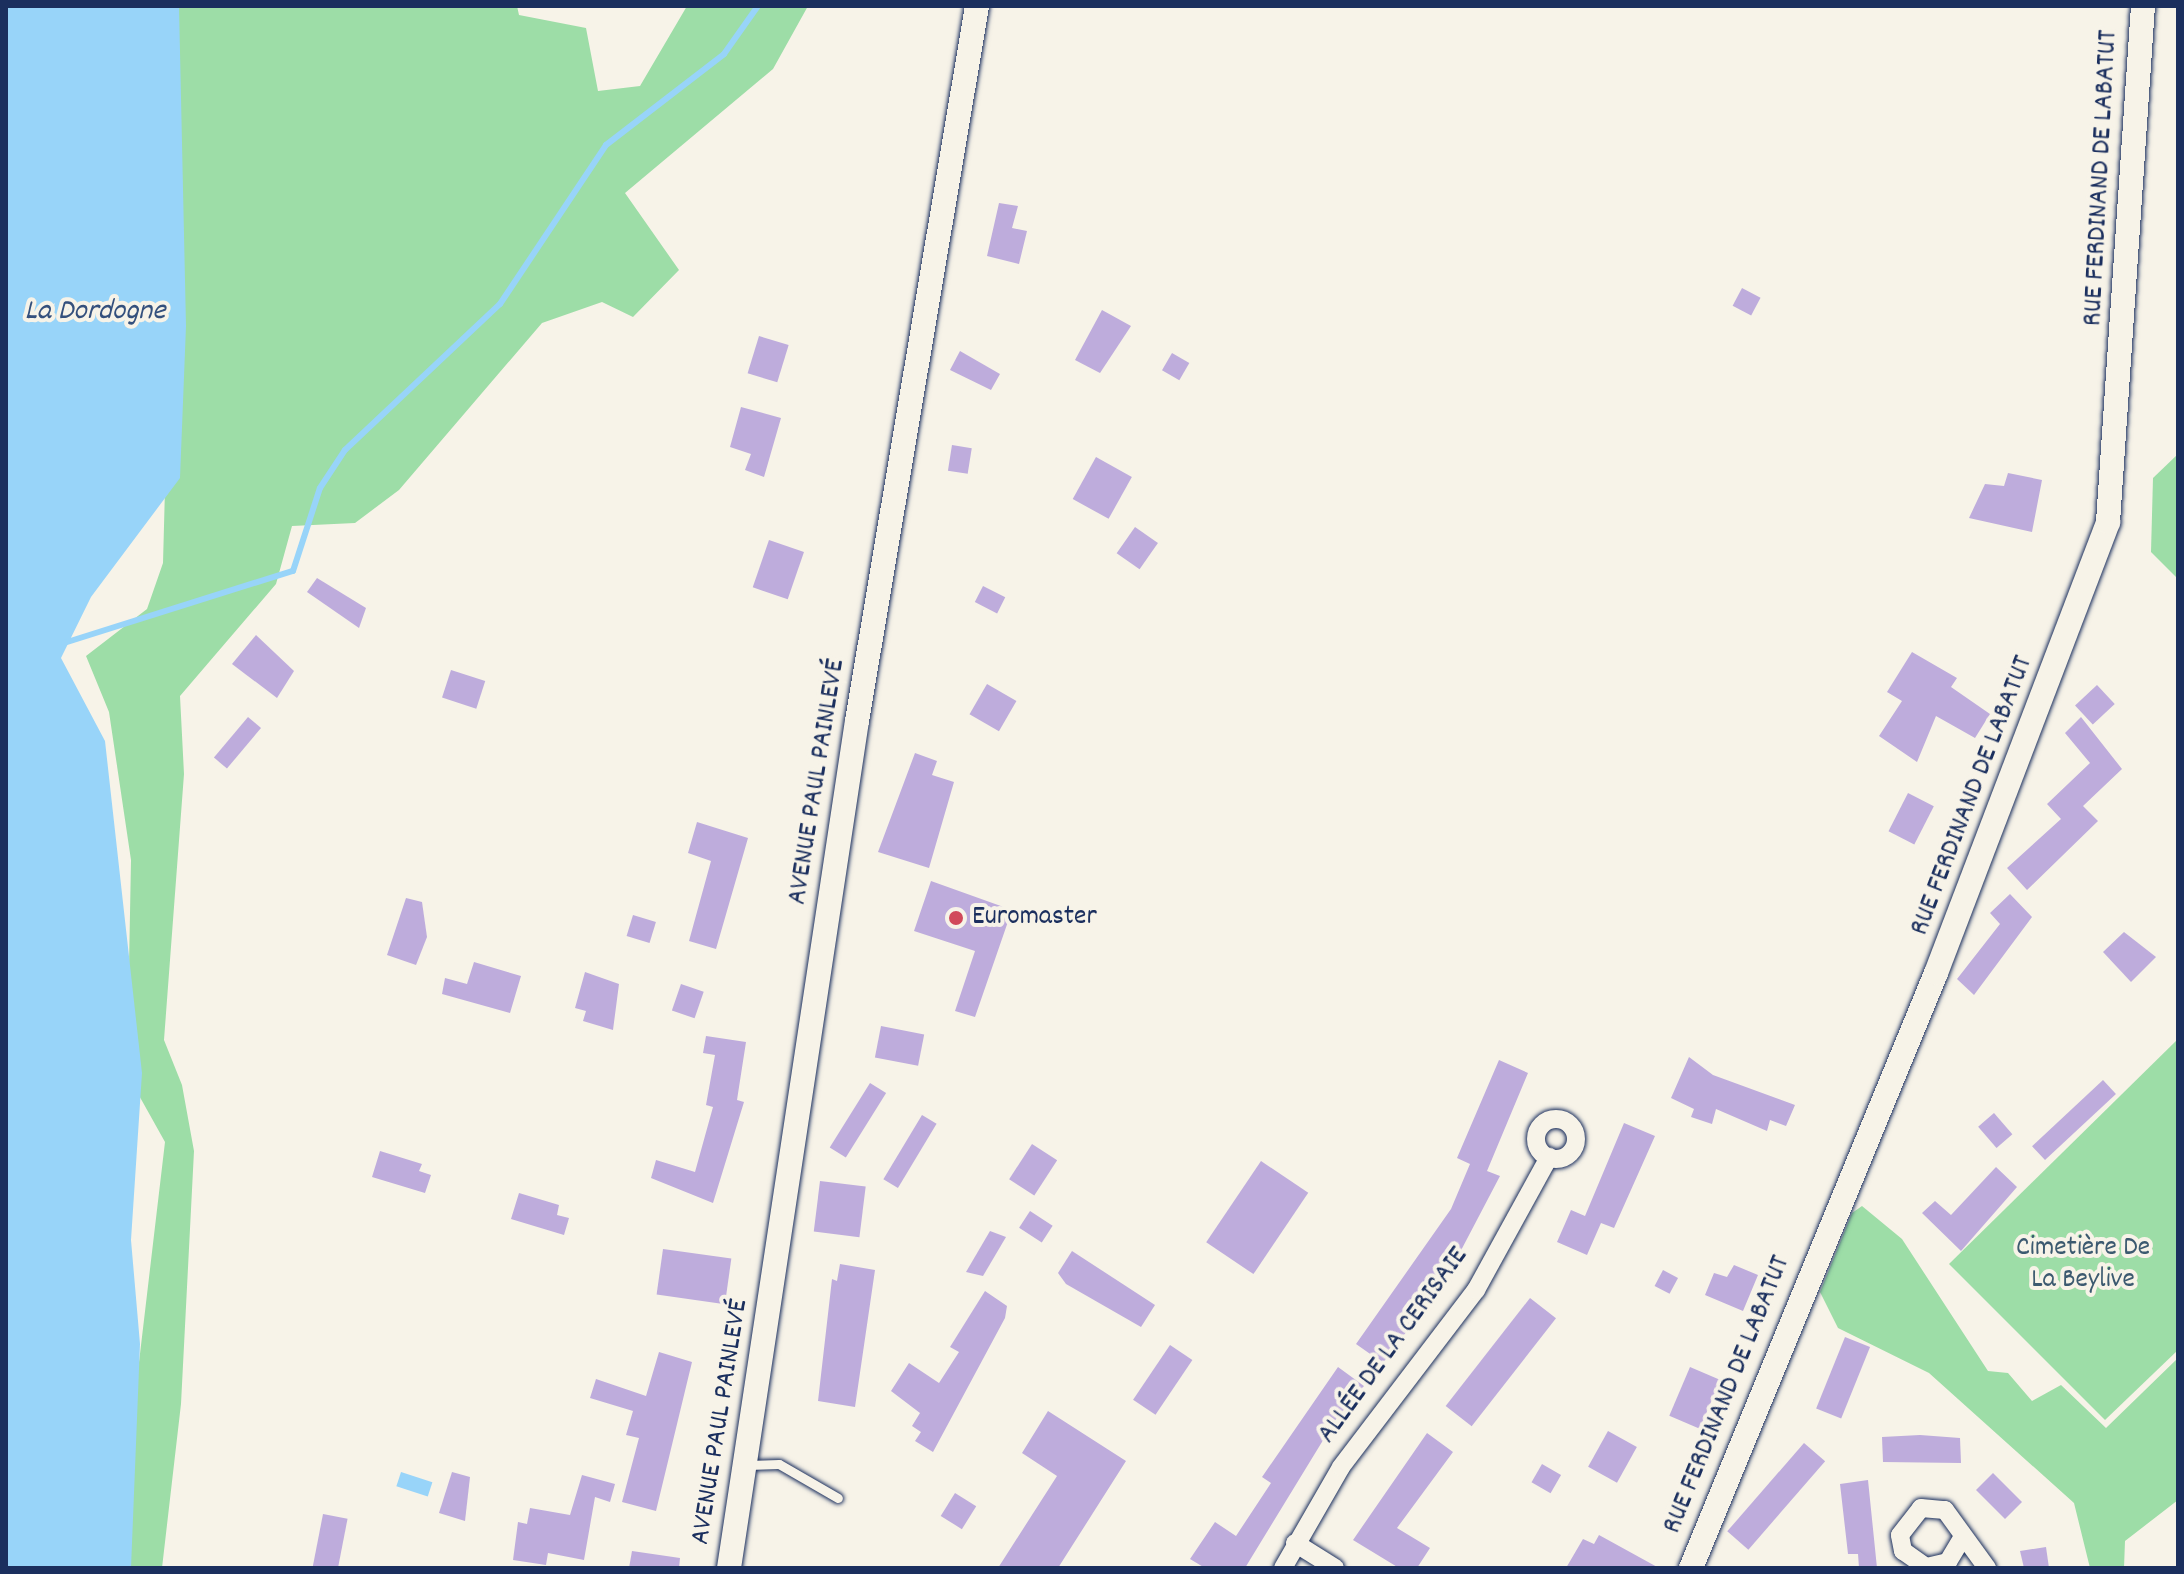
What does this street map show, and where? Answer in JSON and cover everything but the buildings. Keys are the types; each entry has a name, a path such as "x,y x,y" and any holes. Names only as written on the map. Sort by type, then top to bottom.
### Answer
{"street":[{"name":"AVENUE PAUL PAINLEVÉ","path":"729,1568 977,6"},
{"name":"RUE FERDINAND DE LABATUT","path":"1691,1568 1936,973 2108,522 2143,6"},
{"name":"ALLÉE DE LA CERISAIE","path":"1283,1568 1341,1467 1476,1290 1549,1157"},
{"path":"1961,1540 1987,1568"},
{"path":"1295,1543 1335,1568"}],"lane":[{"path":"744,1465 779,1464 838,1498"}],"green space":[{"path":"178,6 517,6 519,15 586,28 598,91 640,86 687,6 808,6 773,69 625,193 679,270 633,317 602,302 542,323 399,490 355,523 292,526 276,584 180,696 184,774 164,1040 182,1085 194,1151 181,1404 162,1568 132,1568 116,1557 165,1142 127,1074 131,860 109,712 86,656 147,609 163,563"},
{"path":"2178,454 2178,579 2151,552 2153,478"},
{"name":"Cimetière De La Beylive","path":"2178,1039 2178,1350 2105,1420 1949,1264"},
{"path":"1862,1206 1902,1239 1988,1371 2008,1373 2032,1401 2061,1385 2106,1428 2178,1358 2178,1500 2125,1541 2124,1568 2090,1568 2074,1503 1929,1373 1838,1328 1820,1292 1852,1213"}],"water":[{"name":"La Dordogne","path":"6,6 179,6 186,326 180,478 91,597 61,658 105,741 142,1073 131,1240 140,1344 131,1568 6,1568"},
{"path":"401,1472 432,1482 428,1496 396,1486"}],"waterway":[{"path":"64,643 293,571 320,488 345,450 500,304 606,145 724,54 758,6"}],"place":[{"name":"Euromaster","path":"956,918"}]}
